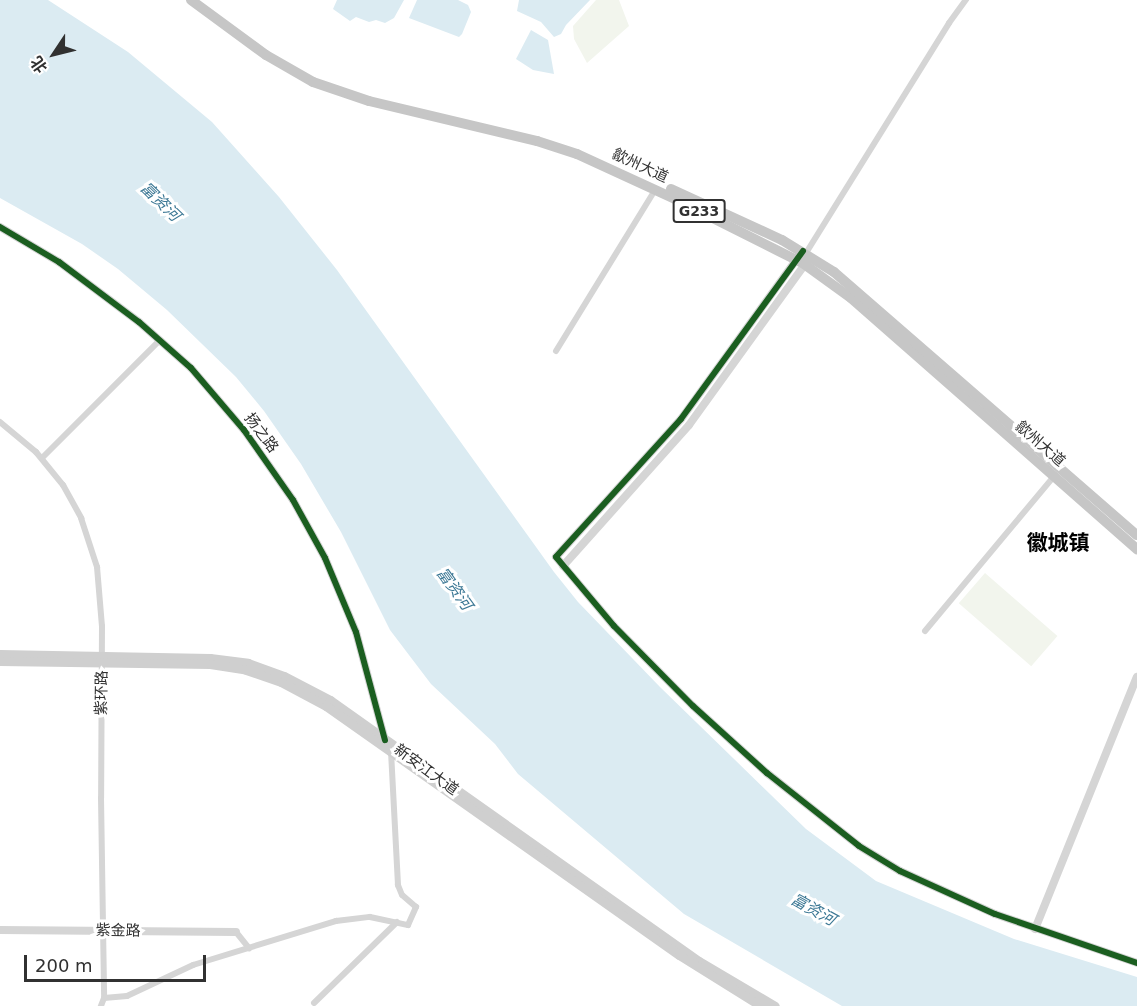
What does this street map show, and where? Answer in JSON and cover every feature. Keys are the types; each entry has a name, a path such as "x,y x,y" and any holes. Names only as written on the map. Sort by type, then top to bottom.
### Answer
{"highway":[{"name":"歙州大道","path":"191,0 278,63 324,87 369,101 560,148 805,257 1137,549"},
{"name":"歙州大道","path":"203,0 270,49 315,75 371,94 539,134 580,147 714,207 805,257 857,290 1137,535"}],"main road":[{"name":"新安江大道","path":"0,654 210,664 258,673 315,699 687,961 761,1006"},
{"name":"新安江大道","path":"0,661 210,658 260,666 319,693 699,961 775,1006"}],"street":[{"path":"563,566 694,418 805,257 949,23 966,0"},
{"path":"556,351 655,190"},
{"name":"扬之路","path":"0,227 73,272 160,340 230,411 282,482 304,518 356,632 385,740"},
{"path":"805,257 681,419 556,557 614,626 686,700 775,780 848,839 885,863 916,879 1035,929 1137,963"},
{"path":"42,458 160,340"},
{"name":"紫环路","path":"0,422 42,458 70,497 89,539 101,596 104,998"},
{"path":"925,631 1054,476"},
{"path":"1035,929 1137,678"},
{"path":"101,1006 104,998 127,996 193,965 344,919 378,918 408,925 416,909 414,903 402,895 398,885 391,753"},
{"path":"314,1003 397,922"},
{"name":"紫金路","path":"0,930 236,932"},
{"path":"236,932 249,948"}],"shaded area":[{"path":"596,0 619,0 629,26 587,63 574,39 573,26"},
{"path":"985,573 1057,636 1031,666 959,603"}],"water":[{"name":"富资河","path":"0,0 48,0 128,52 212,122 279,197 337,270 578,602 660,687 806,829 876,881 1014,939 1137,977 1137,1006 842,1006 684,914 518,774 495,744 431,684 390,630 341,532 301,464 264,411 236,377 167,310 118,269 82,244 0,198"},
{"path":"337,0 404,0 394,18 385,23 376,20 369,22 356,17 350,21 333,9"},
{"path":"417,0 458,0 468,5 471,12 462,34 459,37 409,18"},
{"path":"519,0 590,0 566,25 561,34 554,37 541,22 517,11"},
{"path":"531,30 548,40 554,74 533,70 516,59"}],"cycle path":[{"path":"0,227 59,262 139,322 191,368 244,430 293,500 325,558 356,632 385,740"},
{"path":"803,251 681,419 556,557 614,626 693,706 767,773 859,846 900,871 995,914 1137,963"}],"district":[{"name":"徽城镇","path":"1058,543"}]}
